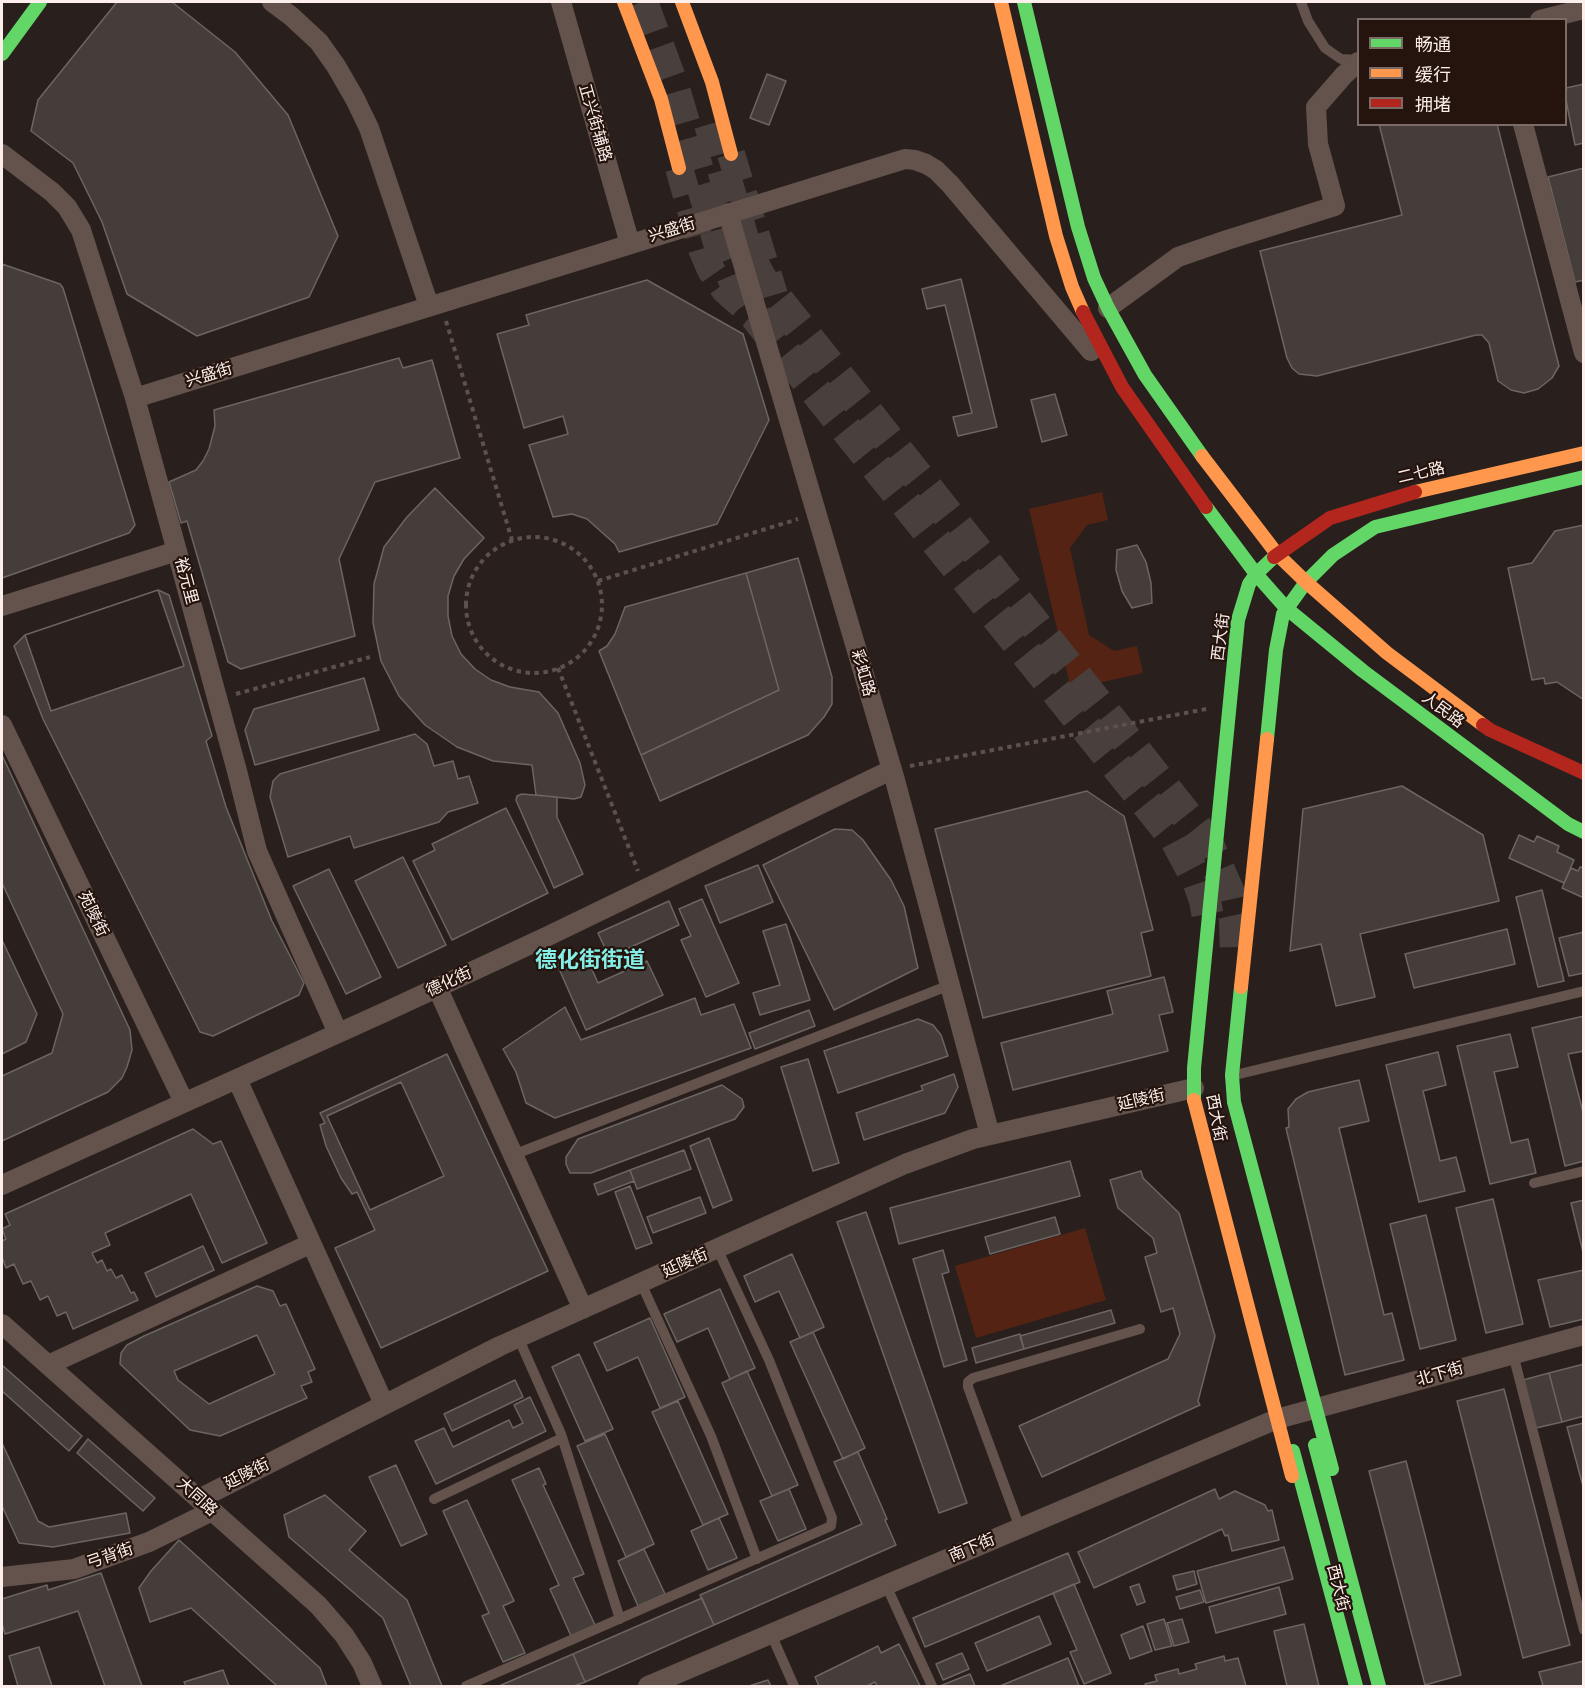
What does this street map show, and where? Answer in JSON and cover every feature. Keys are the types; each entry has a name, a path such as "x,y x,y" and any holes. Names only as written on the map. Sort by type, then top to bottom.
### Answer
{"main road":[{"path":"2,54 40,2"},
{"path":"624,2 660,99 679,168"},
{"path":"682,2 712,82 731,154"},
{"name":"人民路","path":"1001,2 1059,246 1072,287 1092,332 1122,387 1192,489 1256,574 1286,609 1363,671 1522,790 1568,824 1584,832"},
{"name":"人民路","path":"1024,2 1078,227 1094,278 1145,375 1234,499 1277,554 1305,582 1387,653 1490,730 1584,773"},
{"name":"二七路","path":"1277,554 1317,526 1351,510 1401,495 1584,453"},
{"path":"1305,582 1353,540 1375,527 1584,477"},
{"name":"西大街","path":"1277,554 1249,584 1238,620 1194,1068 1194,1088 1197,1120 1346,1686"},
{"name":"西大街","path":"1305,582 1286,609 1276,650 1232,1075 1234,1102 1307,1411 1389,1686"},
{"name":"西大街","path":"1315,1445 1379,1686"},
{"name":"西大街","path":"1293,1451 1356,1686"}],"street":[{"path":"272,2 319,42 355,99 369,128 434,305"},
{"name":"正兴街辅路","path":"561,2 630,244"},
{"path":"1548,18 1584,9"},
{"path":"1108,308 1178,257 1335,206 1318,144 1316,107 1357,63"},
{"path":"1524,126 1584,353"},
{"name":"裕元里","path":"2,154 52,192 67,207 81,230 135,398 218,699 257,851 338,1033"},
{"name":"兴盛街","path":"135,398 905,159 926,164 950,184 1122,387"},
{"name":"彩虹路","path":"728,213 891,770 990,1135"},
{"path":"2,606 177,551"},
{"name":"苑陵街","path":"2,725 184,1102"},
{"name":"德化街","path":"2,1185 437,987 891,770"},
{"path":"437,987 583,1309"},
{"path":"237,1078 384,1404"},
{"name":"延陵街","path":"206,1505 384,1404 518,1337 905,1164 990,1135 1194,1088"},
{"path":"48,1365 310,1244"},
{"name":"大同路","path":"2,1324 318,1605 344,1635 362,1663 372,1686"},
{"name":"北下街","path":"1307,1411 1584,1335"},
{"name":"南下街","path":"648,1686 1277,1419 1307,1411"},
{"name":"弓背街","path":"2,1577 74,1569 149,1542 206,1505"}],"lane":[{"path":"1301,2 1308,21 1324,48 1341,59 1357,61"},
{"path":"513,1155 950,985"},
{"path":"1232,1075 1584,992"},
{"path":"1534,1183 1584,1171"},
{"path":"466,1686 831,1527 832,1518 768,1360 717,1248"},
{"path":"641,1283 711,1436 757,1559"},
{"path":"1020,1528 968,1382 973,1378 1140,1329"},
{"path":"518,1337 562,1438 620,1619"},
{"path":"1513,1354 1584,1630"},
{"path":"434,1498 562,1438"},
{"path":"886,1585 932,1686"},
{"path":"771,1634 794,1686"}],"path":[{"path":"434,305 512,540"},
{"path":"598,581 816,514"},
{"path":"530,536 558,541 582,557 598,581 602,609 594,637 576,658 558,668 537,673 509,668 485,653 470,629 465,601 473,574 490,552 512,540 530,536"},
{"path":"218,699 370,657"},
{"path":"558,668 645,889"},
{"path":"891,770 1230,705"}],"shaded area":[{"path":"1102,492 1108,520 1087,525 1070,548 1089,635 1114,651 1137,646 1143,673 1071,689 1029,509"},
{"path":"1085,1228 1106,1300 976,1338 955,1266"}],"building":[{"path":"117,2 172,2 235,52 288,115 338,236 309,297 197,336 127,294 102,222 73,163 31,131 38,100"},
{"path":"767,74 786,81 769,125 750,118"},
{"path":"1584,84 1584,143 1575,145 1567,105 1567,88"},
{"path":"1380,126 1498,126 1559,366 1552,378 1538,389 1524,393 1511,390 1498,381 1489,343 1482,335 1317,376 1299,374 1292,368 1287,358 1260,251 1402,215"},
{"path":"1584,168 1584,280 1575,282 1548,177"},
{"path":"2,264 60,284 63,288 135,525 129,533 2,578"},
{"path":"961,279 997,427 958,436 953,417 972,413 945,305 927,309 922,289"},
{"path":"647,280 743,334 769,420 717,524 619,552 615,544 587,519 572,514 553,517 529,445 568,434 563,416 524,428 497,334 529,325 526,315"},
{"path":"399,358 403,368 432,360 460,458 375,482 339,559 355,636 241,669 228,662 187,521 181,523 169,482 196,470 203,461 215,426 214,410"},
{"path":"1055,394 1067,435 1042,442 1031,400"},
{"path":"435,488 484,538 464,559 454,576 448,596 448,616 452,636 461,654 475,669 491,680 510,687 539,692 558,713 580,763 585,785 581,797 574,799 536,795 532,765 493,761 457,747 425,725 399,696 381,661 373,623 374,584 384,547 407,517"},
{"path":"1584,525 1584,700 1557,682 1545,684 1544,678 1532,680 1508,568 1532,563 1555,531"},
{"path":"1137,545 1146,562 1151,583 1152,603 1132,608 1122,591 1116,570 1117,550"},
{"path":"798,558 832,677 832,704 808,735 660,801 641,755 779,690 746,573"},
{"path":"746,573 779,690 641,755 599,651 607,646 615,634 625,607"},
{"path":"158,590 184,666 51,711 25,635"},
{"path":"158,590 169,595 212,736 206,741 226,807 272,921 304,983 299,995 213,1036 200,1032 43,719 14,646 25,635"},
{"path":"364,678 379,730 255,765 245,730 254,709"},
{"path":"415,734 427,744 434,766 453,761 458,779 469,776 478,803 448,812 439,822 354,848 350,836 288,857 270,797 273,781 280,774"},
{"path":"2,755 130,1030 132,1050 122,1078 108,1092 2,1141 2,1076 52,1053 63,1014 2,883"},
{"path":"1402,786 1483,835 1499,901 1360,934 1375,997 1336,1006 1321,944 1290,951 1303,809"},
{"path":"1087,791 1124,816 1153,930 1141,933 1151,976 983,1018 935,829"},
{"path":"522,794 557,797 557,817 583,874 554,888 516,800 517,796"},
{"path":"506,808 548,893 452,940 413,861 435,850 432,844"},
{"path":"835,829 852,830 863,840 891,880 904,906 918,968 834,1010 763,865"},
{"path":"1519,835 1534,842 1537,836 1559,846 1557,852 1574,860 1564,883 1509,858"},
{"path":"403,857 446,945 398,968 355,881"},
{"path":"758,865 773,902 720,923 705,886"},
{"path":"1580,867 1584,868 1584,898 1562,888 1571,868 1578,871"},
{"path":"329,869 381,977 346,994 293,886"},
{"path":"1542,890 1564,981 1538,987 1516,897"},
{"path":"702,899 739,983 706,997 681,940 691,936 679,909"},
{"path":"669,901 679,925 609,957 598,933"},
{"path":"786,924 810,1000 760,1015 753,993 780,985 763,931"},
{"path":"1507,929 1515,964 1414,988 1405,954"},
{"path":"1584,932 1584,973 1569,976 1559,938"},
{"path":"2,940 37,1014 26,1042 2,1054"},
{"path":"583,949 598,983 647,961 663,995 586,1030 556,962"},
{"path":"1164,977 1173,1012 1159,1015 1168,1051 1013,1090 1001,1043 1113,1014 1107,991"},
{"path":"695,998 701,1015 734,1004 751,1048 555,1118 526,1103 516,1072 503,1049 565,1007 581,1040"},
{"path":"809,1010 815,1026 755,1049 749,1033"},
{"path":"1584,1016 1584,1051 1568,1054 1584,1116 1584,1161 1565,1166 1532,1028"},
{"path":"918,1019 933,1025 941,1035 948,1056 838,1093 824,1051"},
{"path":"1510,1034 1518,1067 1494,1072 1511,1143 1528,1139 1536,1173 1490,1184 1457,1046"},
{"path":"1438,1052 1446,1085 1423,1091 1440,1161 1456,1157 1465,1191 1419,1202 1386,1065"},
{"path":"447,1054 548,1271 381,1348 335,1248 375,1230 357,1192 352,1194 341,1178 326,1146 320,1125 325,1123 320,1113"},
{"path":"808,1059 839,1163 813,1171 781,1067"},
{"path":"954,1074 958,1087 945,1113 864,1140 856,1113 923,1090 921,1086"},
{"path":"1359,1080 1369,1121 1339,1128 1384,1315 1392,1313 1404,1360 1345,1375 1286,1128 1289,1127 1288,1109 1296,1099 1308,1092"},
{"path":"401,1082 444,1176 370,1210 327,1116"},
{"path":"722,1085 742,1099 744,1107 735,1119 591,1173 570,1173 566,1157 578,1139"},
{"path":"193,1129 213,1144 221,1141 267,1243 222,1263 191,1194 105,1233 110,1245 92,1253 97,1263 102,1260 107,1271 111,1269 116,1278 122,1275 131,1293 134,1292 138,1300 73,1329 66,1312 57,1316 48,1296 40,1300 31,1281 23,1284 14,1264 6,1268 2,1257 2,1241 6,1239 2,1229 10,1225 5,1214"},
{"path":"709,1138 732,1200 713,1208 690,1146"},
{"path":"684,1150 691,1169 637,1189 630,1170"},
{"path":"1070,1161 1080,1196 899,1244 890,1208"},
{"path":"630,1170 634,1181 598,1195 594,1184"},
{"path":"1141,1171 1143,1178 1179,1213 1215,1336 1198,1401 1200,1405 1042,1477 1019,1426 1168,1359 1180,1334 1173,1308 1161,1312 1145,1257 1157,1253 1153,1238 1118,1208 1110,1180"},
{"path":"630,1186 652,1243 636,1249 615,1192"},
{"path":"700,1197 706,1213 653,1233 647,1217"},
{"path":"1493,1199 1523,1324 1486,1333 1456,1208"},
{"path":"1584,1200 1584,1252 1583,1252 1571,1203"},
{"path":"866,1212 967,1503 939,1513 837,1222"},
{"path":"1426,1215 1456,1340 1420,1349 1390,1224"},
{"path":"1055,1217 1060,1234 990,1254 985,1237"},
{"path":"203,1246 214,1270 156,1297 145,1273"},
{"path":"943,1250 949,1272 942,1274 967,1360 944,1367 913,1259"},
{"path":"792,1254 824,1327 800,1338 779,1291 755,1302 744,1276"},
{"path":"1584,1270 1584,1319 1550,1327 1538,1280"},
{"path":"257,1286 273,1291 280,1306 286,1304 315,1369 308,1372 312,1382 301,1386 307,1398 220,1436 190,1430 120,1364 121,1353 127,1345","holes":["257,1335 275,1374 209,1404 178,1380 174,1371"]},
{"path":"720,1289 755,1368 730,1379 708,1328 677,1342 664,1314"},
{"path":"1111,1310 1115,1323 1024,1349 1020,1336"},
{"path":"650,1318 685,1397 660,1408 638,1357 607,1371 594,1343"},
{"path":"813,1332 865,1448 843,1459 790,1342"},
{"path":"1020,1334 1024,1349 976,1363 972,1348"},
{"path":"579,1354 613,1429 585,1441 552,1367"},
{"path":"1584,1364 1584,1416 1562,1422 1549,1373"},
{"path":"2,1365 82,1436 69,1451 2,1391"},
{"path":"747,1371 798,1485 772,1496 722,1383"},
{"path":"1549,1373 1562,1422 1536,1428 1523,1380"},
{"path":"515,1380 523,1397 452,1431 444,1414"},
{"path":"1504,1389 1570,1645 1523,1658 1457,1401"},
{"path":"530,1397 546,1431 436,1484 415,1441 444,1428 453,1447 509,1420 513,1428 523,1423 514,1405"},
{"path":"678,1401 728,1514 703,1525 652,1412"},
{"path":"1584,1423 1584,1490 1567,1427"},
{"path":"605,1434 654,1544 626,1557 577,1446"},
{"path":"88,1439 155,1498 143,1511 77,1453"},
{"path":"2,1443 38,1521 49,1527 126,1513 130,1533 53,1547 19,1543 2,1506"},
{"path":"858,1452 896,1545 714,1625 700,1595 862,1524 834,1462"},
{"path":"1406,1461 1461,1675 1425,1685 1369,1471"},
{"path":"396,1465 427,1534 401,1546 369,1477"},
{"path":"539,1468 546,1484 543,1485 584,1574 573,1578 595,1625 571,1636 550,1589 559,1585 512,1480"},
{"path":"789,1489 806,1529 778,1541 760,1501"},
{"path":"1215,1489 1219,1499 1235,1491 1265,1505 1268,1511 1272,1510 1279,1540 1232,1551 1228,1535 1225,1536 1222,1529 1094,1588 1078,1552"},
{"path":"325,1495 366,1531 349,1550 407,1600 442,1686 411,1686 383,1618 289,1537 284,1515"},
{"path":"467,1500 514,1601 503,1606 525,1653 503,1662 482,1616 489,1613 443,1511"},
{"path":"719,1518 737,1558 708,1570 691,1531"},
{"path":"179,1540 320,1668 327,1686 277,1686 191,1608 150,1622 139,1588"},
{"path":"1284,1547 1293,1579 1206,1603 1197,1571"},
{"path":"644,1549 665,1594 638,1606 618,1561"},
{"path":"1068,1553 1080,1582 925,1647 913,1618"},
{"path":"1194,1571 1197,1584 1177,1590 1173,1576"},
{"path":"101,1573 142,1686 105,1686 78,1611 5,1634 2,1624 2,1599 47,1585 48,1590"},
{"path":"1074,1584 1111,1673 1084,1684 1070,1652 1077,1650 1053,1593"},
{"path":"1139,1584 1145,1602 1137,1605 1130,1587"},
{"path":"1279,1587 1286,1614 1216,1633 1209,1607"},
{"path":"1200,1590 1204,1602 1180,1609 1176,1597"},
{"path":"702,1598 714,1625 585,1682 573,1654"},
{"path":"1039,1616 1051,1644 987,1671 975,1643"},
{"path":"1164,1619 1172,1646 1155,1650 1147,1624"},
{"path":"1182,1619 1189,1642 1174,1646 1167,1623"},
{"path":"1304,1624 1319,1686 1287,1686 1274,1631"},
{"path":"1143,1626 1152,1651 1130,1659 1121,1635"},
{"path":"899,1644 920,1686 877,1686 875,1682 867,1686 819,1686 815,1677 878,1646 881,1653"},
{"path":"39,1647 52,1686 18,1686 9,1656"},
{"path":"962,1653 969,1669 943,1680 936,1664"},
{"path":"573,1654 585,1682 574,1686 499,1686"},
{"path":"1224,1656 1225,1661 1238,1658 1246,1686 1146,1686 1145,1684 1157,1681 1155,1675 1178,1669 1179,1674 1197,1669 1195,1664"},
{"path":"1068,1658 1079,1686 1000,1686"},
{"path":"1584,1661 1584,1686 1543,1686 1539,1672"},
{"path":"223,1670 229,1686 186,1686 184,1682"},
{"path":"970,1674 975,1686 940,1686"},
{"path":"768,1680 771,1686 749,1686"}],"tunnel":[{"path":"642,2 675,92 720,246 740,294 1176,840 1199,883 1209,922"},
{"path":"710,124 743,239 761,279 1198,830 1209,847 1229,893 1235,920 1236,959"},
{"path":"731,154 774,295"},
{"path":"679,168 702,249 711,270 725,290 757,318"}],"traffic: fast":[{"path":"2,54 40,2"},
{"path":"1024,2 1078,227 1094,278 1145,375 1202,456"},
{"path":"1267,739 1276,650 1283,614 1306,582 1333,555 1375,527 1584,477"},
{"path":"1206,507 1256,574 1286,608 1363,671 1568,824 1584,832"},
{"path":"1194,1100 1194,1068 1238,620 1249,584 1274,557"},
{"path":"1241,987 1232,1075 1234,1102 1332,1469"},
{"path":"1315,1445 1379,1686"},
{"path":"1293,1451 1356,1686"}],"traffic: slow":[{"path":"624,2 661,99 679,168"},
{"path":"682,2 712,82 731,154"},
{"path":"1001,2 1056,236 1072,287 1083,312"},
{"path":"1415,492 1584,453"},
{"path":"1202,456 1277,554 1306,582 1387,653 1483,725"},
{"path":"1241,987 1267,739"},
{"path":"1194,1100 1292,1476"}],"traffic: jam":[{"path":"1083,312 1122,387 1206,507"},
{"path":"1274,557 1330,518 1415,492"},
{"path":"1483,725 1584,773"}],"district":[{"name":"德化街街道","path":"590,960"}]}
